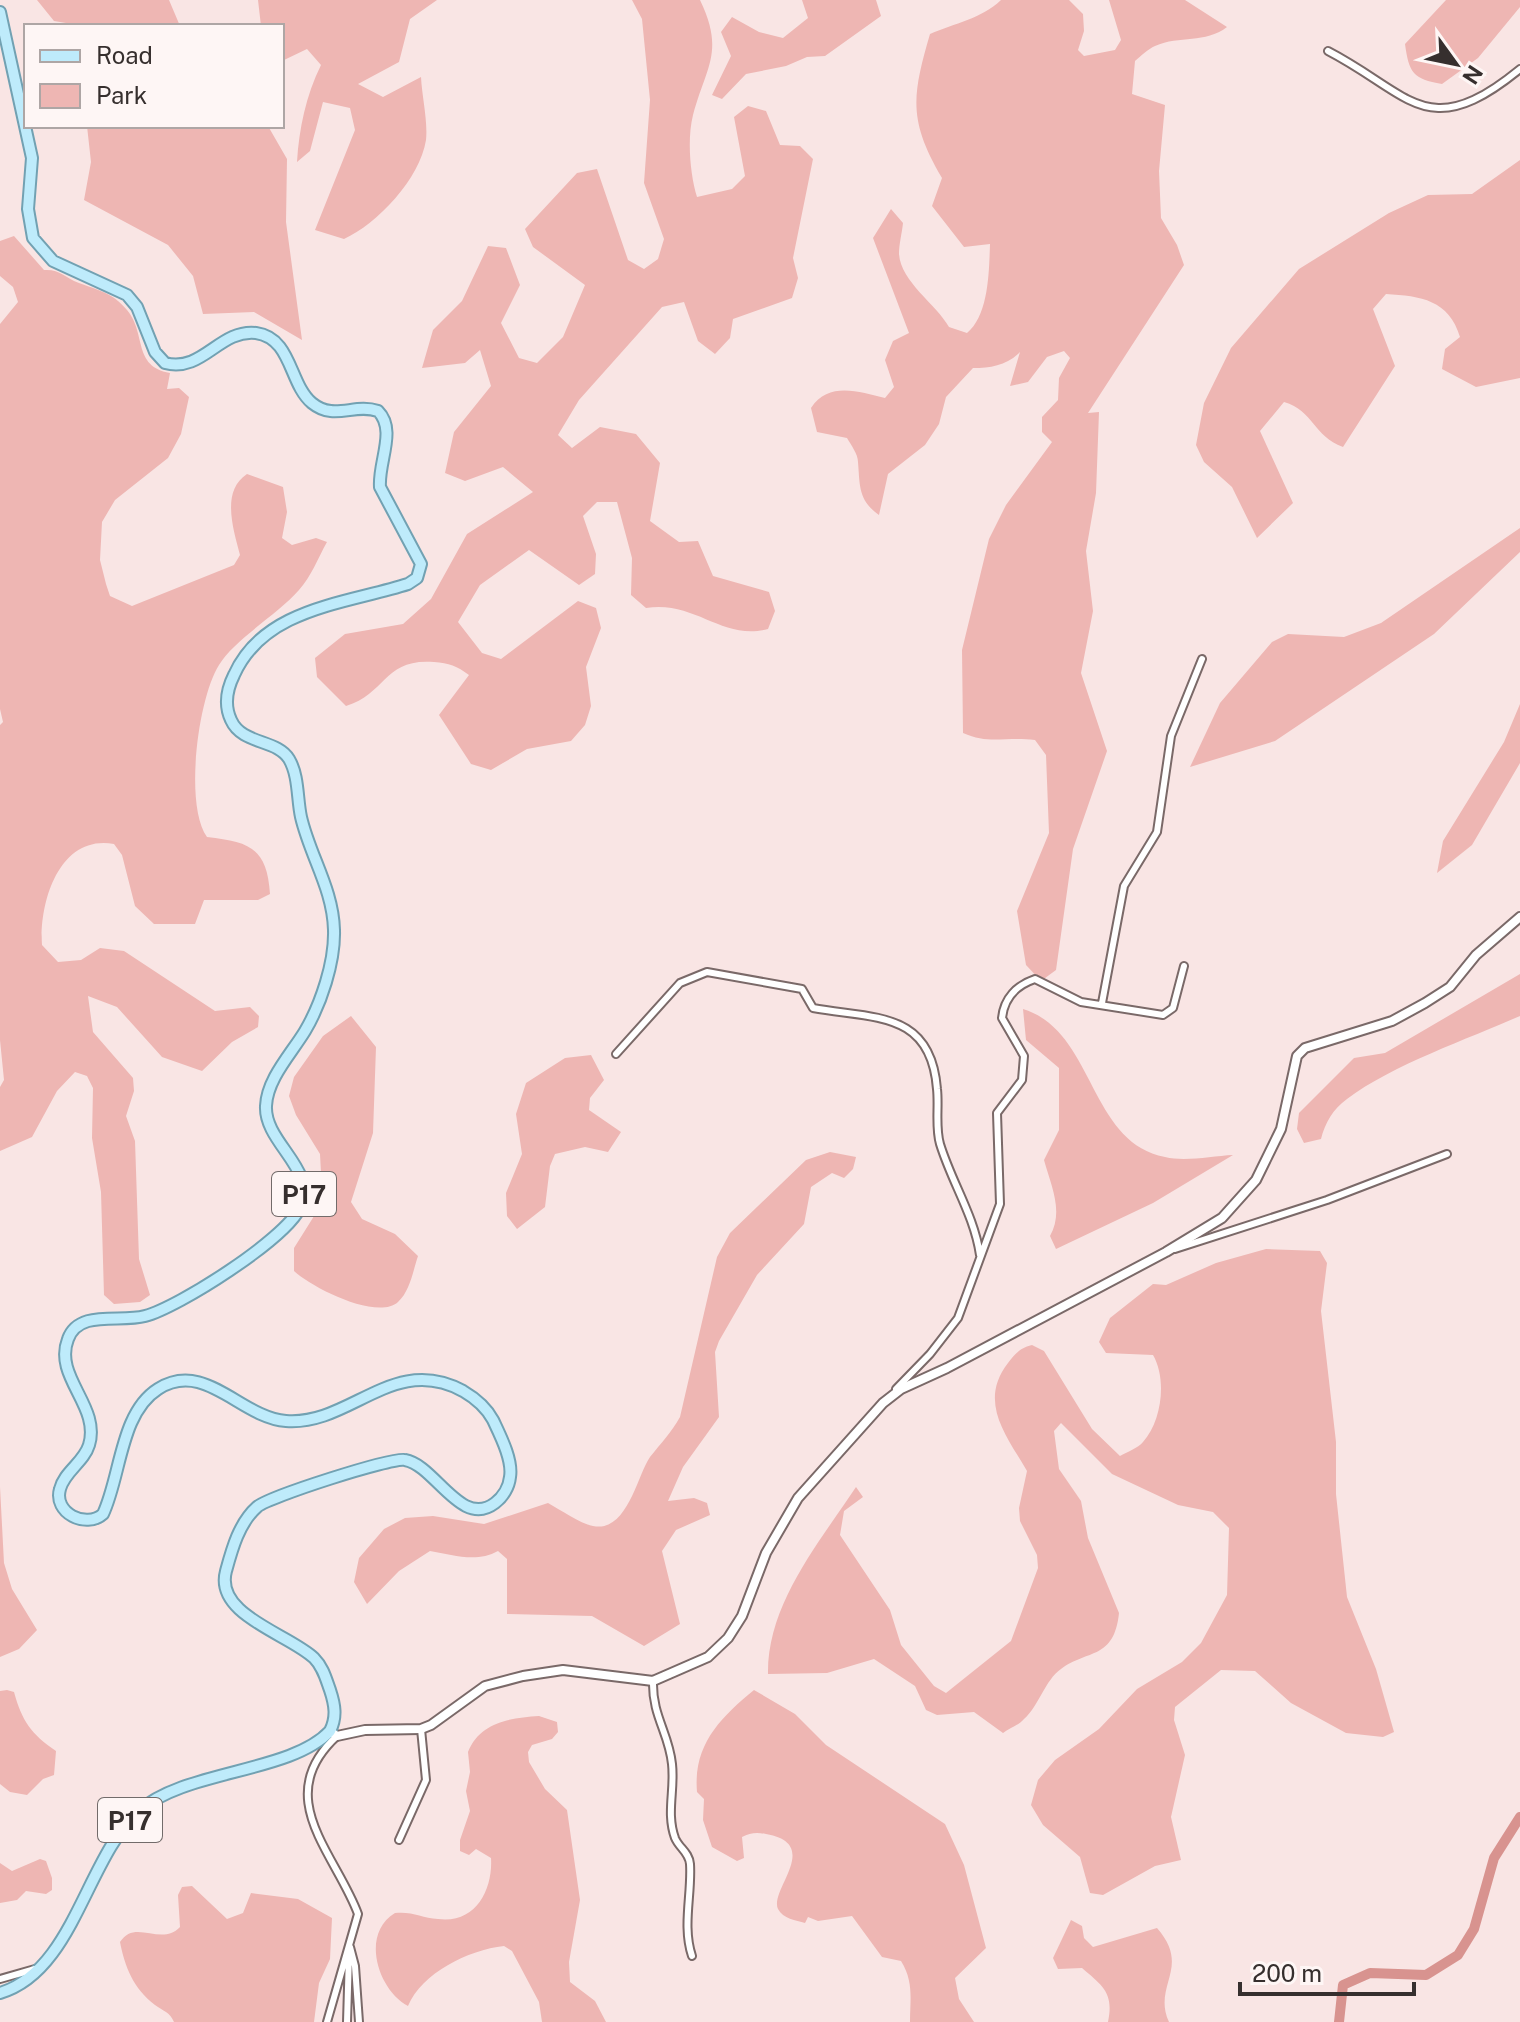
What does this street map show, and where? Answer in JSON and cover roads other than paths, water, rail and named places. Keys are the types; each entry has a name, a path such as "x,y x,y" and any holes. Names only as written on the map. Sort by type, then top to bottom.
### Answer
{"main road":[{"name":"P17","path":"0,12 24,122"},
{"name":"P17","path":"0,1993 22,1983 38,1968 69,1926 123,1827 140,1809 164,1795 304,1749 333,1733 335,1708 318,1663 237,1608 225,1590 225,1573 243,1525 256,1508 275,1496 390,1459 421,1465 452,1498 465,1505 490,1506 504,1494 510,1469 489,1414 468,1394 429,1378 385,1387 316,1417 290,1422 266,1417 213,1387 195,1381 176,1381 154,1392 139,1410 103,1514 84,1520 65,1510 59,1497 62,1484 85,1454 91,1435 88,1411 66,1363 65,1350 71,1333 82,1323 139,1318 186,1296 258,1250 300,1209 304,1182 270,1126 266,1108 270,1088 317,1006 332,958 335,928 330,897 308,842 289,759 236,728 228,711 226,696 250,646 267,632 326,606 408,584 417,578 421,564 380,487 379,473 388,429 378,411 362,408 333,413 317,406 304,394 278,345 262,335 233,335 191,363 165,363 155,352 137,307 127,295 101,280 59,264 33,238 29,218 32,158 25,128"}],"street":[{"path":"1328,51 1359,67 1405,101 1446,109 1490,94 1520,69"},
{"path":"1102,1003 1124,886 1157,832 1171,736 1202,659"},
{"path":"883,1403 901,1389 947,1368 1166,1252 1222,1218 1256,1180 1281,1129 1294,1066 1305,1048 1392,1021 1425,1003 1450,987 1476,955 1520,917"},
{"path":"327,2022 358,1914 315,1829 306,1795 333,1733 421,1729 485,1686 523,1676 563,1670 653,1681 708,1657 728,1638 742,1616 766,1553 798,1498 930,1354 958,1318 1000,1204 997,1113 1022,1080 1024,1056 1002,1018 1008,999 1021,984 1035,979 1051,984 1064,996 1143,1014 1163,1015 1173,1008 1184,966"},
{"path":"616,1054 680,983 707,972 802,989 813,1008 883,1018 909,1026 926,1051 934,1075 940,1142 976,1231 981,1258"},
{"path":"1166,1252 1327,1200 1447,1154"},
{"path":"653,1681 654,1711 672,1763 669,1809 676,1841 690,1862 688,1936 692,1956"},
{"path":"399,1840 426,1780 421,1729"},
{"path":"347,2022 350,1947"},
{"path":"350,1947 359,2022"},
{"path":"0,1979 38,1968"}],"waterway":[{"path":"1339,2022 1343,1985 1370,1973 1426,1975 1458,1955 1474,1929 1494,1858 1520,1817"}]}
